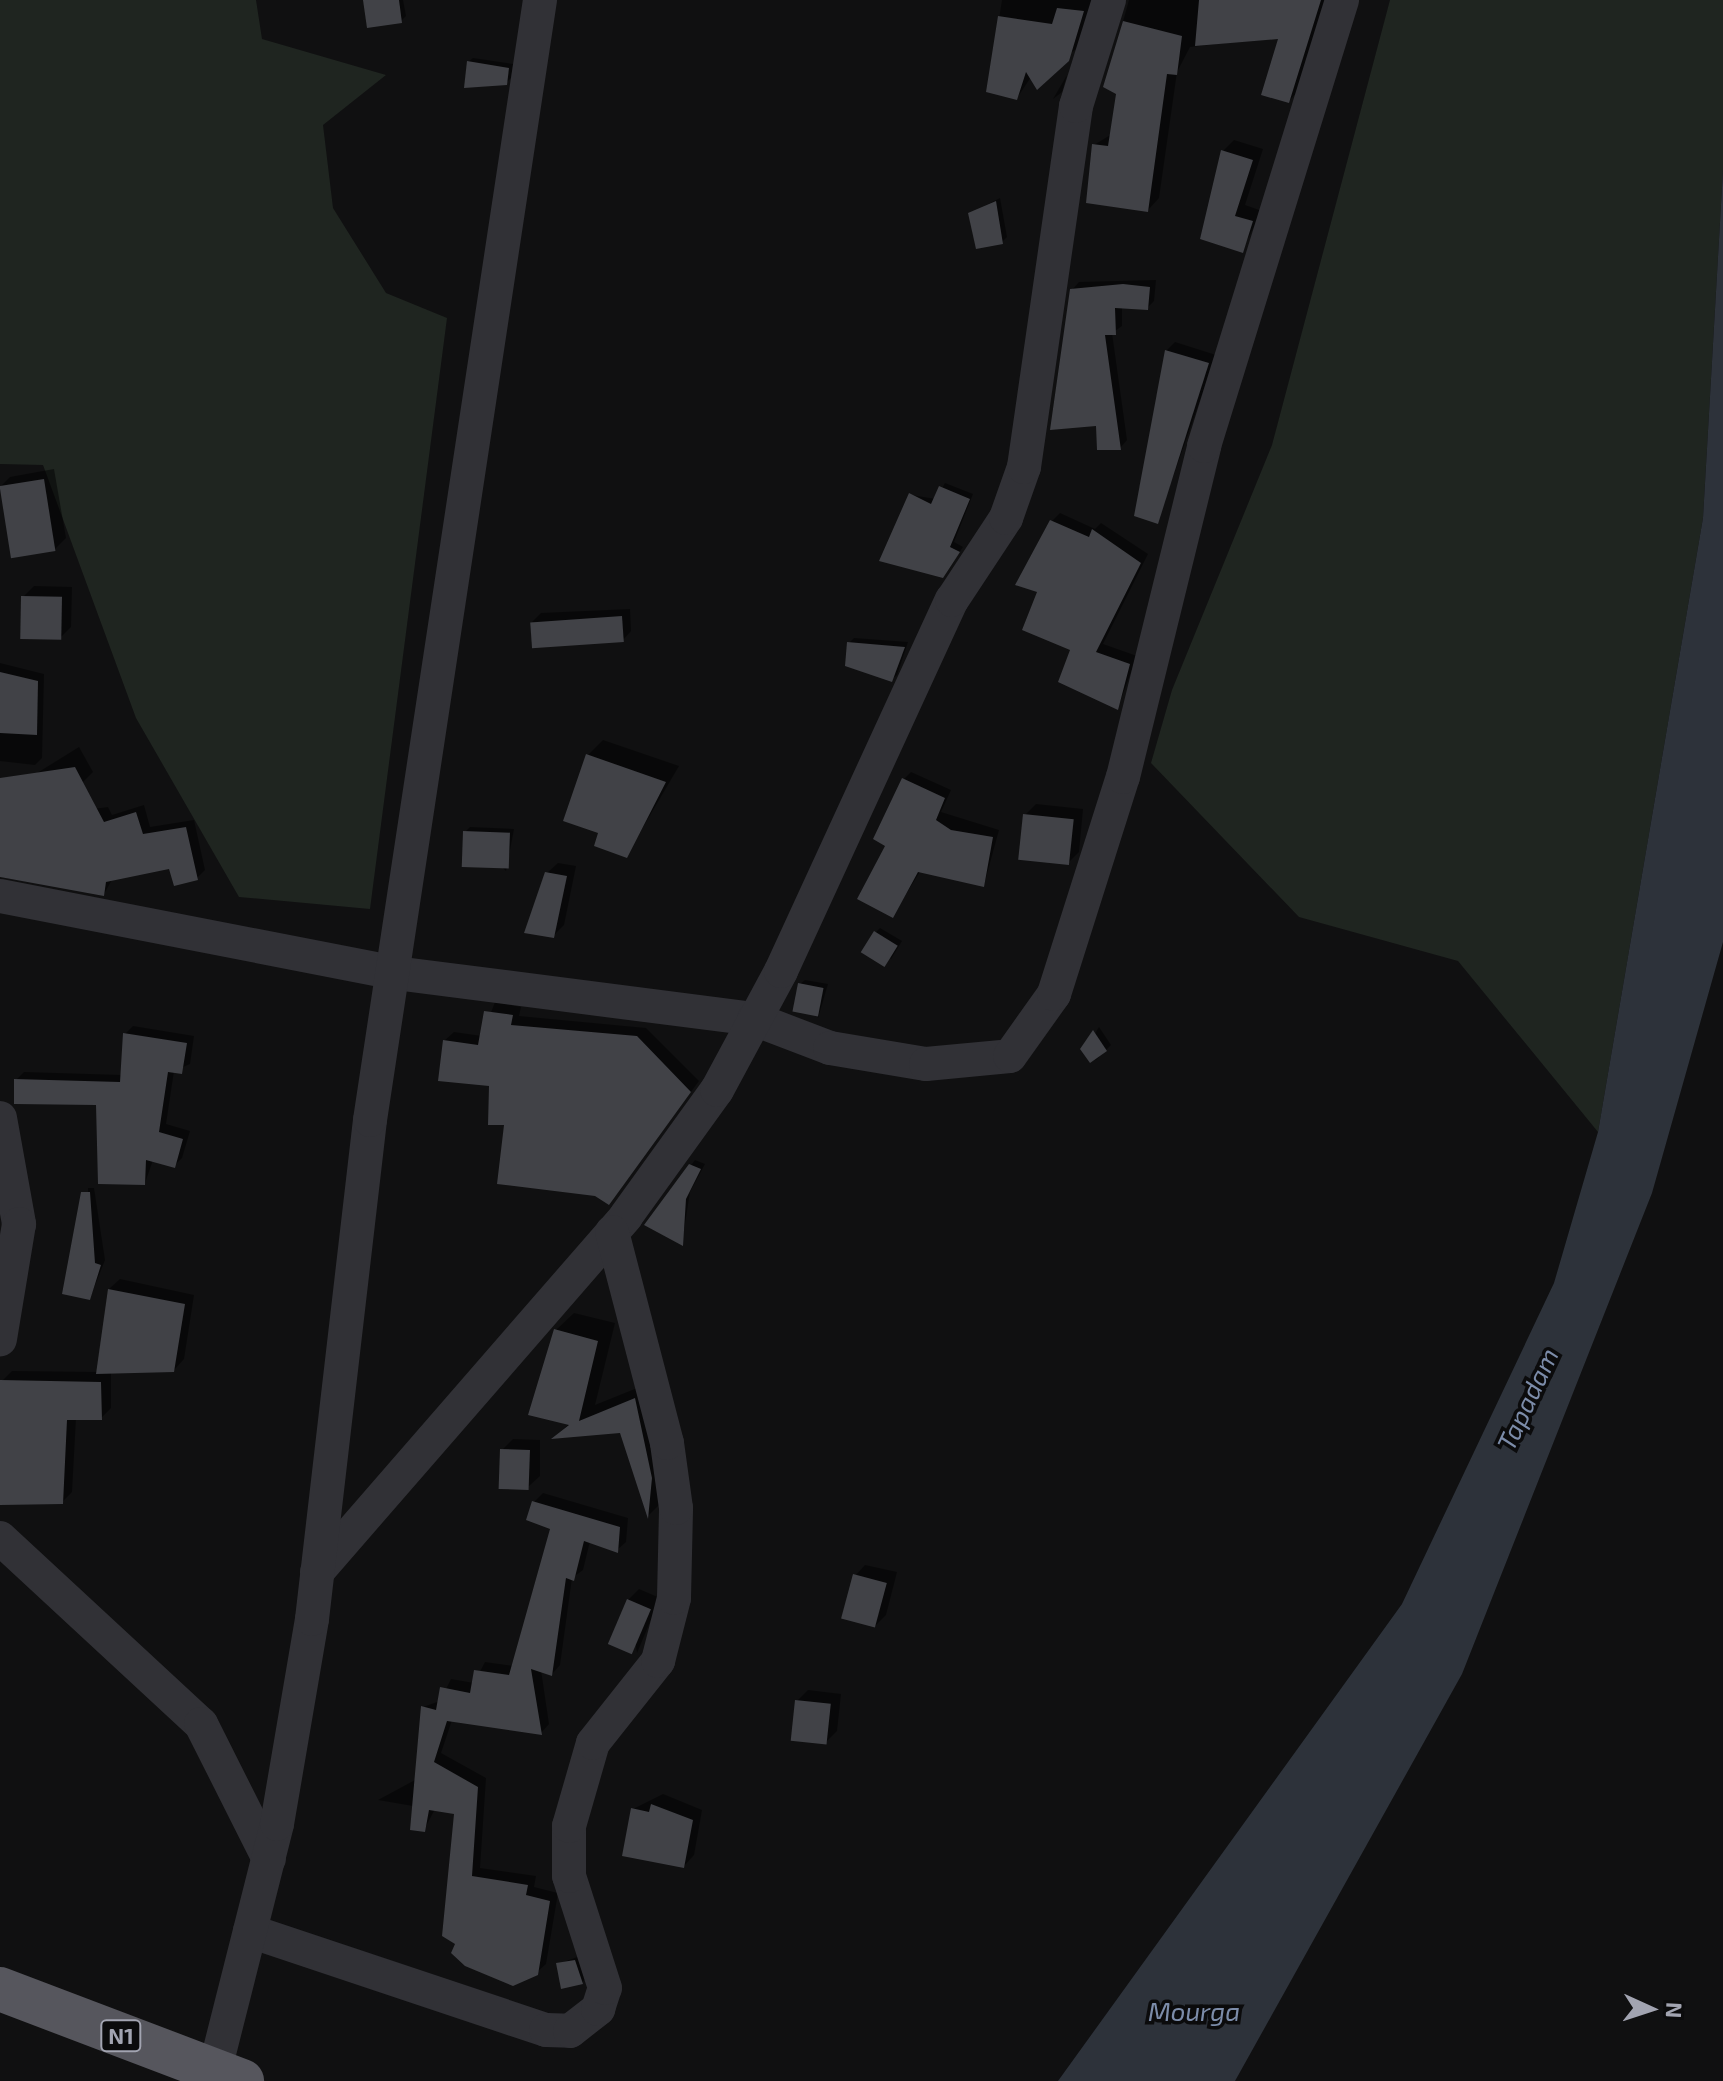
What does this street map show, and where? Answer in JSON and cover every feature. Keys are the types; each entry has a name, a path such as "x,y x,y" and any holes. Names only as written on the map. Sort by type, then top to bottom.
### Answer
{"highway":[{"name":"N1","path":"0,1989 223,2078"}],"street":[{"path":"223,2078 250,1931 269,1859 317,1572 395,973 540,0"},
{"path":"317,1572 612,1232 703,1111 754,1019 952,600 1006,518 1041,387 1076,106 1109,0"},
{"path":"0,896 395,973 754,1019 830,1048 970,1065 1010,1056 1054,994 1123,777 1204,446 1274,201 1342,0"},
{"path":"0,1118 19,1224 0,1339"},
{"path":"250,1931 546,2030 570,2031 598,2009 605,1988 569,1876 569,1826 593,1743 658,1661 674,1598 676,1508 612,1232"},
{"path":"0,1538 201,1724 269,1859"}],"shaded area":[{"path":"0,0 256,0 262,39 386,75 323,125 333,208 386,293 447,318 370,909 239,897 136,718 43,465 0,464"},
{"path":"1390,0 1723,0 1723,170 1703,518 1598,1132 1458,961 1299,917 1151,763 1172,690 1272,445"}],"water":[{"name":"Mourga","path":"1723,170 1723,942 1652,1193 1462,1674 1235,2081 1058,2081 1402,1604 1554,1283 1598,1132 1703,518"}],"building":[{"path":"363,0 399,0 402,23 367,28"},
{"path":"1199,0 1321,0 1289,103 1261,95 1278,39 1195,46"},
{"path":"1057,8 1084,11 1069,61 1037,90 1026,72 1017,100 986,92 998,16 1052,24"},
{"path":"1123,21 1182,36 1177,75 1167,74 1148,212 1086,203 1092,144 1108,146 1116,94 1103,87"},
{"path":"467,61 509,68 507,85 464,88"},
{"path":"1221,150 1253,160 1235,216 1253,221 1243,253 1200,239"},
{"path":"996,201 1003,244 976,249 968,213"},
{"path":"1123,284 1150,287 1148,310 1115,308 1116,335 1105,335 1121,450 1097,450 1096,426 1050,430 1070,289"},
{"path":"1165,350 1209,363 1158,524 1134,516"},
{"path":"44,479 55,551 11,558 0,486"},
{"path":"939,486 970,499 950,547 960,552 943,578 879,561 909,493 931,504"},
{"path":"1050,520 1089,537 1092,529 1141,563 1096,652 1130,664 1118,710 1058,682 1070,650 1022,630 1037,592 1015,585"},
{"path":"21,596 62,597 61,640 20,639"},
{"path":"622,616 624,642 532,648 530,622"},
{"path":"847,642 905,647 892,682 845,666"},
{"path":"0,672 38,681 37,735 0,733"},
{"path":"586,754 666,782 627,858 594,846 598,833 563,821"},
{"path":"75,767 104,822 136,812 143,834 186,827 198,880 174,886 169,869 106,882 104,896 0,877 0,778"},
{"path":"902,778 945,798 936,820 951,830 993,837 984,887 918,872 893,918 857,899 885,846 873,839"},
{"path":"1023,814 1074,819 1069,865 1018,860"},
{"path":"463,831 510,833 509,869 462,867"},
{"path":"545,872 567,876 554,938 524,933"},
{"path":"874,931 898,946 884,967 861,952"},
{"path":"798,983 824,988 818,1016 792,1011"},
{"path":"484,1011 513,1015 511,1025 637,1036 691,1092 609,1205 595,1196 497,1184 504,1125 488,1125 489,1086 438,1081 443,1040 478,1045"},
{"path":"1093,1030 1107,1051 1090,1063 1080,1049"},
{"path":"123,1033 187,1043 182,1074 168,1072 159,1132 183,1139 175,1168 146,1160 145,1185 98,1184 96,1105 14,1104 14,1079 120,1082"},
{"path":"689,1164 701,1169 686,1199 683,1246 644,1225"},
{"path":"81,1192 90,1192 95,1263 101,1265 90,1300 62,1294"},
{"path":"108,1289 185,1304 174,1372 96,1374"},
{"path":"554,1329 598,1341 579,1421 635,1398 652,1478 648,1519 620,1433 551,1439 569,1425 528,1415"},
{"path":"0,1380 101,1382 102,1420 67,1420 63,1504 0,1505"},
{"path":"500,1449 530,1450 529,1490 499,1489"},
{"path":"532,1501 620,1527 618,1553 584,1541 574,1581 566,1578 552,1676 531,1669 542,1735 447,1721 434,1762 478,1787 472,1876 528,1885 526,1895 550,1901 538,1975 513,1986 465,1966 451,1953 455,1944 442,1936 454,1814 429,1810 425,1832 410,1830 421,1706 436,1710 440,1687 470,1693 474,1670 509,1675 550,1529 526,1520"},
{"path":"853,1574 887,1583 875,1627 841,1618"},
{"path":"627,1599 651,1609 632,1654 608,1644"},
{"path":"795,1700 831,1704 827,1745 791,1741"},
{"path":"651,1804 693,1820 684,1868 622,1856 631,1808 649,1812"},
{"path":"575,1960 583,1984 561,1989 556,1963"}],"water label":[{"name":"Tapadam","path":"1527,1399"}]}
